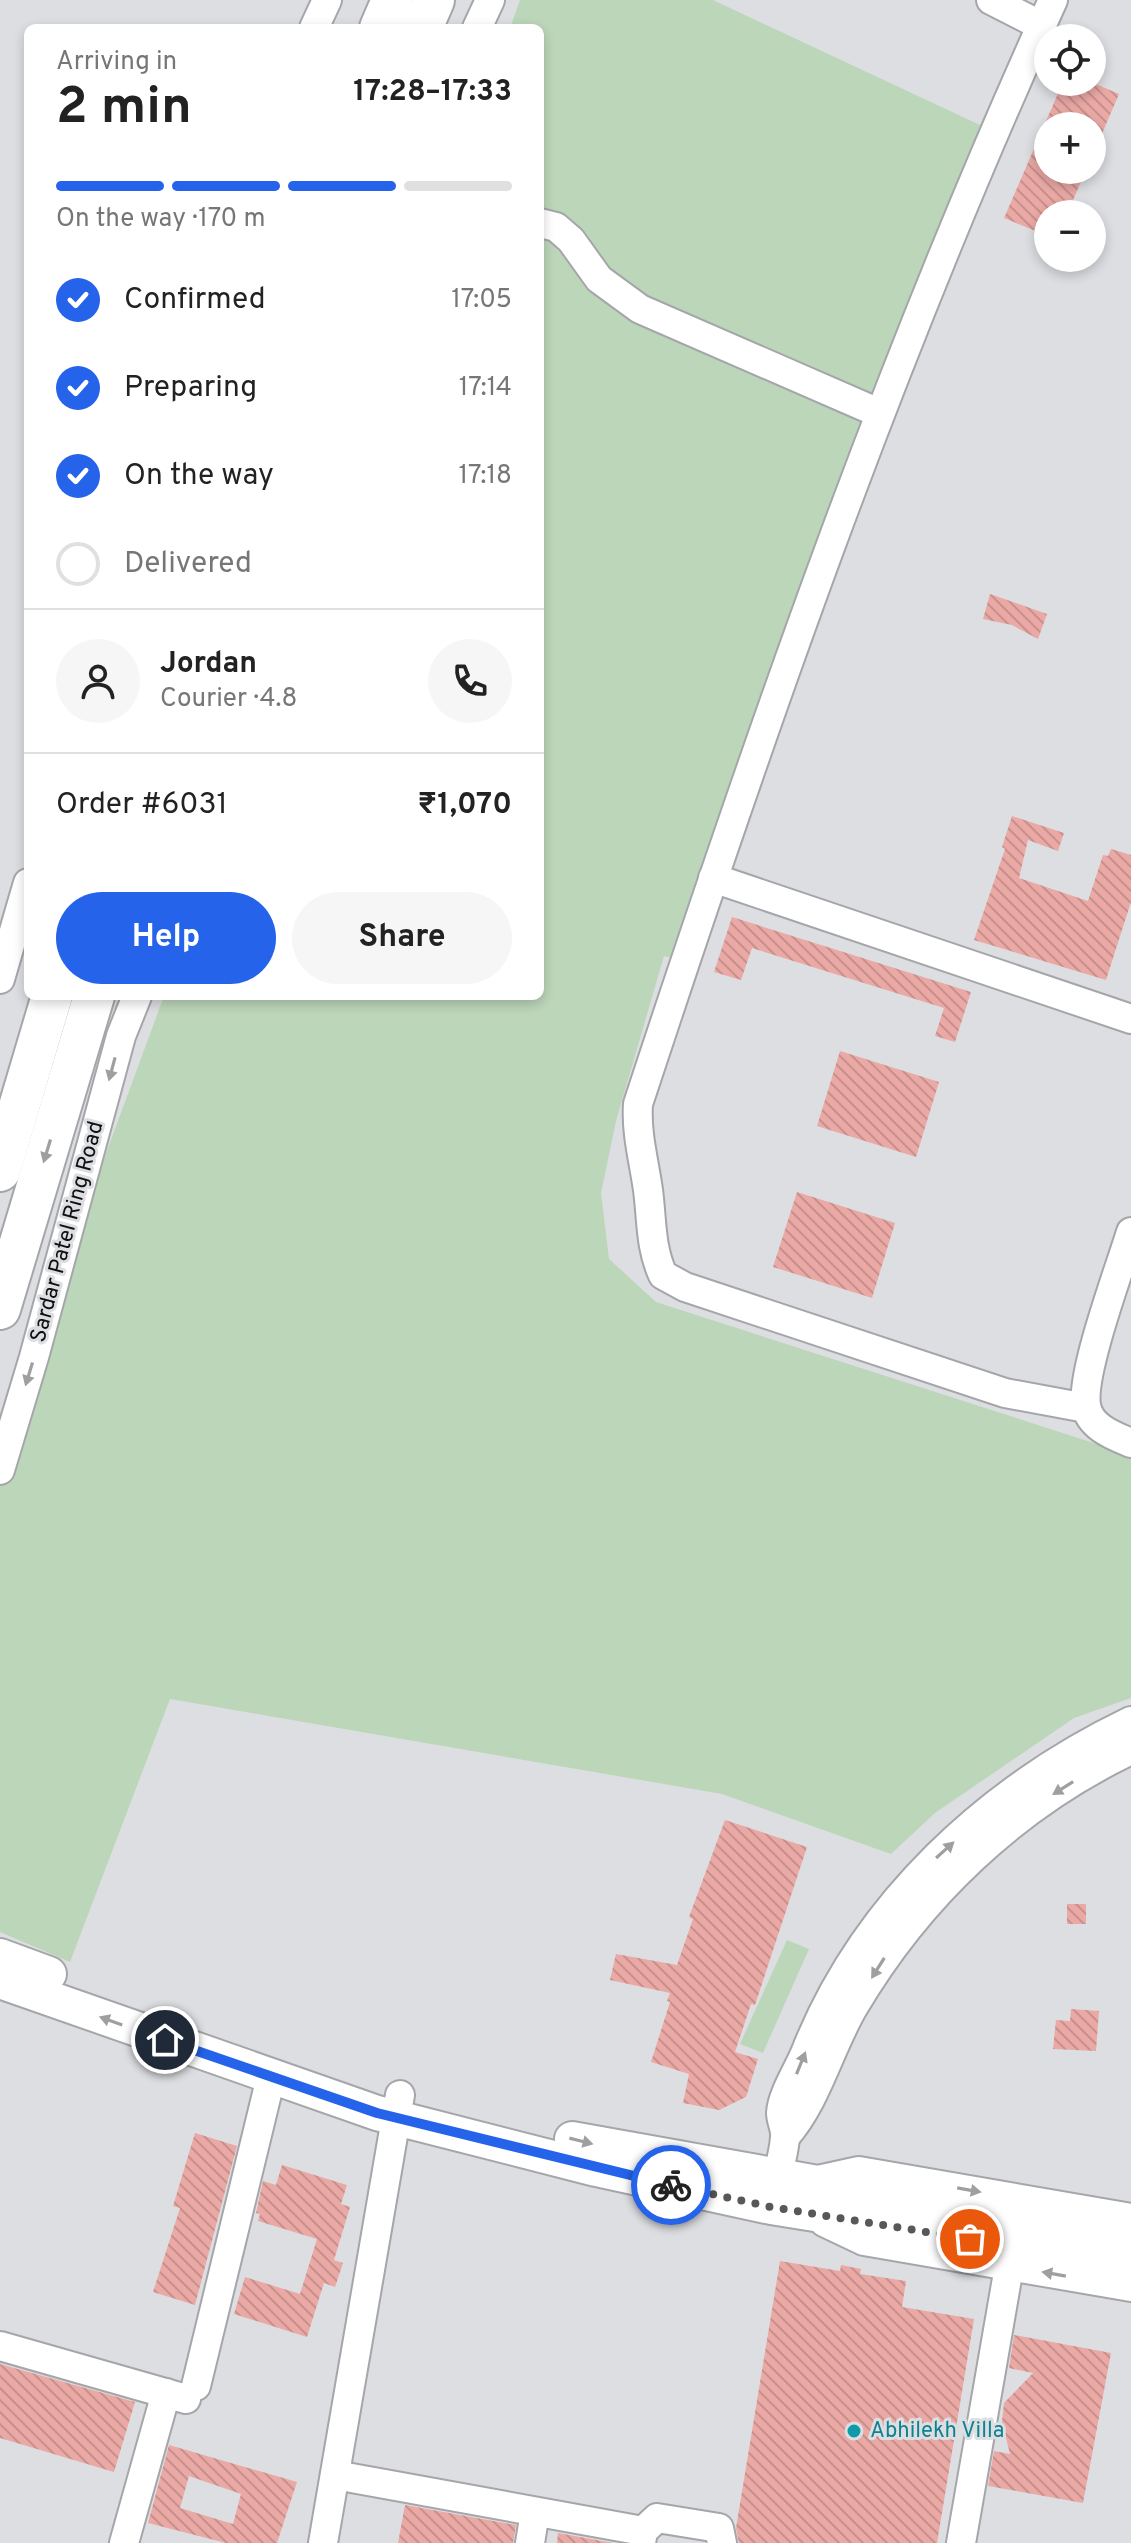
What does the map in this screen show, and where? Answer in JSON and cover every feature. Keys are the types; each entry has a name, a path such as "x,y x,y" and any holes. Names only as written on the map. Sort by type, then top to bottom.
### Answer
{"highway":[{"path":"382,24 392,0"},
{"path":"424,24 434,0"},
{"path":"0,1171 51,1000"},
{"name":"Sardar Patel Ring Road","path":"0,1309 93,1000"}],"main road":[{"path":"0,1956 398,2106"},
{"path":"0,1981 271,2077 601,2146 774,2191 884,2210 1131,2265"},
{"path":"884,2210 1131,2239"}],"street":[{"path":"316,24 327,0"},
{"path":"479,24 490,0"},
{"path":"991,0 1048,13 953,225 879,413 713,878 638,1104 637,1125 648,1194 650,1232 663,1275 685,1287 1005,1393 1086,1408"},
{"path":"544,224 556,227 571,240 599,279 640,309 879,413"},
{"path":"713,878 1131,1019"},
{"path":"0,979 10,909 24,889"},
{"name":"Sardar Patel Ring Road","path":"0,1470 34,1357 121,1036 135,1000"},
{"path":"1131,1232 1088,1377 1086,1408 1104,1432 1131,1443"},
{"path":"774,2191 785,2137 781,2112 820,2015 838,1980 895,1900 938,1856 1044,1767 1131,1721"},
{"path":"785,2137 801,2118 852,2010 919,1911 963,1866 1053,1795 1131,1750"},
{"path":"124,2543 183,2393 271,2077"},
{"path":"323,2543 398,2106"},
{"path":"1131,2218 859,2171 808,2197 864,2241 1131,2287"},
{"path":"961,2543 1009,2267"},
{"path":"0,2346 183,2393"},
{"path":"335,2475 535,2512 642,2537 657,2518 719,2528 722,2543"},
{"path":"530,2543 535,2512"}],"green space":[{"path":"520,0 713,0 980,125 1037,0 1064,0 1054,24 1034,24 1034,71 888,417 692,964 664,956 616,1121 601,1193 609,1259 656,1302 1131,1455 1131,1698 1074,1718 935,1813 891,1854 722,1794 170,1699 70,1962 0,1932 0,1441 163,1000 544,1000 544,24 511,24"},
{"path":"787,1940 809,1949 763,2053 740,2044"}],"building":[{"path":"1106,88 1119,94 1106,124 1106,112 1050,112 1057,96 1106,96"},
{"path":"1034,149 1034,184 1080,184 1073,200 1034,200 1034,230 1004,218"},
{"path":"990,594 1047,614 1038,639 1012,625 983,619"},
{"path":"1012,816 1064,833 1058,851 1028,840 1019,878 1088,901 1103,855 1108,856 1111,849 1131,855 1131,902 1106,980 974,940 1005,849 1002,847"},
{"path":"732,917 971,992 955,1042 935,1036 944,1008 752,948 741,980 714,972"},
{"path":"840,1051 939,1082 916,1157 817,1126"},
{"path":"797,1192 895,1223 872,1298 773,1267"},
{"path":"725,1820 807,1847 755,2005 751,2004 735,2052 758,2059 746,2097 719,2110 683,2103 689,2074 651,2062 670,1993 610,1980 616,1954 677,1965 693,1919 689,1917"},
{"path":"1067,1904 1086,1904 1086,1924 1067,1924"},
{"path":"1071,2009 1099,2011 1096,2051 1053,2049 1056,2020 1070,2021"},
{"path":"195,2133 237,2146 195,2305 153,2292 180,2208 173,2206"},
{"path":"282,2165 347,2185 341,2204 350,2207 334,2260 343,2263 335,2287 324,2283 307,2337 234,2314 245,2277 300,2294 317,2239 258,2221 260,2214 256,2213 263,2181 276,2185"},
{"name":"Abhilekh Villa","path":"780,2261 840,2271 841,2265 861,2269 860,2274 906,2281 902,2307 974,2319 937,2543 739,2543 736,2528"},
{"path":"1014,2335 1111,2353 1083,2503 988,2486 994,2451 1010,2454 1002,2422 1004,2403 1033,2373 1009,2368"},
{"path":"0,2364 135,2402 114,2472 0,2438"},
{"path":"169,2445 297,2482 277,2543 226,2543 148,2523","holes":["189,2476 241,2494 233,2524 180,2508"]},
{"path":"405,2505 516,2525 513,2543 398,2543"},
{"path":"558,2533 613,2543 557,2543"}],"way so far":[{"path":"671,2185 771,2207 970,2239"}],"place":[{"name":"Abhilekh Villa","path":"854,2431"}],"route":[{"path":"165,2040 377,2113 671,2185"}]}
